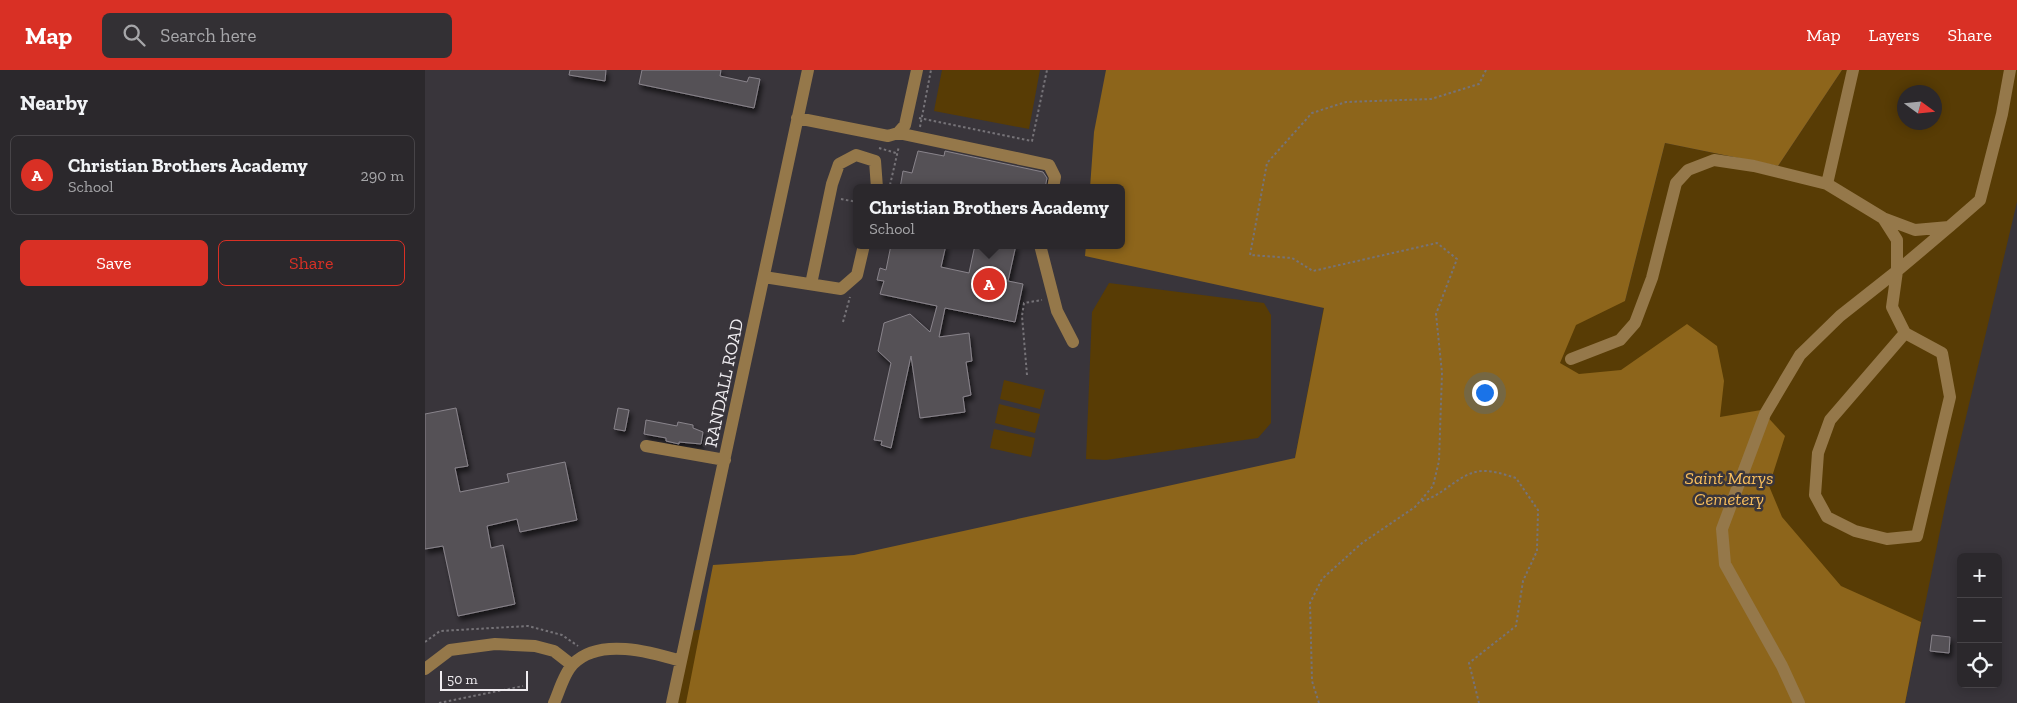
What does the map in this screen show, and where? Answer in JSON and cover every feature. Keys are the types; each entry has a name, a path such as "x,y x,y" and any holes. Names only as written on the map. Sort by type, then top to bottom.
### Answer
{"street":[{"name":"RANDALL ROAD","path":"672,703 808,70"},
{"path":"898,133 905,125 917,70"},
{"path":"1827,184 1853,70"},
{"path":"1799,703 1725,564 1722,529 1765,414 1800,355 1840,316 1897,271 1980,200 2011,70"},
{"path":"797,118 887,136 898,133 1049,165 1055,177 1054,184"},
{"path":"811,284 829,197 839,164 856,155 875,161 877,184"},
{"path":"1571,358 1621,340 1635,323 1652,278 1676,182 1688,170 1714,160 1755,166 1827,184 1883,218 1915,230 1949,227"},
{"path":"1883,218 1897,240 1897,271 1893,308 1905,334 1942,353 1950,397 1917,536 1887,539 1855,532 1827,517 1815,495 1818,453 1830,420 1905,334"},
{"path":"764,277 841,289 857,274 863,249"},
{"path":"1040,249 1057,311 1073,342"},
{"path":"646,446 725,460"},
{"path":"425,669 450,650 495,644 535,646 554,651 572,665"},
{"path":"554,703 572,665 586,655 605,650 638,649 681,661"}],"path":[{"path":"907,115 927,121 1033,141 1047,70"},
{"path":"1319,703 1312,681 1310,603 1322,578 1362,543 1420,501 1433,486 1439,461 1442,373 1436,314 1457,259 1437,243 1313,271 1292,258 1249,255 1267,163 1312,113 1346,102 1431,99 1479,84 1486,70"},
{"path":"829,197 853,201"},
{"path":"1027,375 1022,316 1024,303 1054,298"},
{"path":"1420,501 1431,499 1463,478 1484,470 1516,478 1538,510 1537,551 1523,581 1516,626 1469,663 1479,703"},
{"path":"439,703 523,686"}],"green space":[{"path":"942,70 1040,70 1029,129 934,111"},
{"path":"1106,70 1842,70 1778,166 1665,143 1625,301 1576,325 1560,363 1579,374 1621,370 1687,324 1717,346 1724,381 1720,417 1761,410 1785,436 1769,486 1782,517 1841,586 1921,622 1905,703 686,703 713,565 854,555 1295,458 1324,308 1085,256 1086,249 1125,249 1125,184 1090,184 1094,132"},
{"name":"Saint Marys Cemetery","path":"1842,70 2017,70 2017,202 1947,497 1905,703 672,703 688,631 1273,573 1328,285 1625,301 1665,143 1778,166"},
{"path":"1109,283 1264,303 1271,315 1271,423 1258,438 1106,460 1086,459 1092,312"},
{"path":"1004,380 1045,390 1040,409 1000,399"},
{"path":"999,404 1040,414 1035,433 995,423"},
{"path":"994,429 1035,438 1031,457 990,448"}],"building":[{"path":"570,70 606,70 605,81 569,75"},
{"path":"642,70 721,70 720,76 747,82 749,77 760,79 754,108 639,84"},
{"path":"918,151 944,156 945,151 1043,172 1047,178 1046,184 901,184 903,171 912,173"},
{"path":"890,249 945,249 941,267 969,273 974,249 1015,249 1008,281 1023,284 1015,322 945,308 939,337 969,333 972,361 966,362 971,395 963,397 965,412 920,418 911,356 891,448 881,445 882,441 874,440 891,363 878,351 884,323 910,314 930,332 937,306 880,294 884,281 877,280 880,268 886,270"},
{"path":"456,408 468,466 455,468 460,492 509,482 507,474 565,462 577,520 520,532 517,519 487,526 491,548 503,545 515,604 458,616 443,546 425,549 425,414"},
{"path":"618,408 629,410 625,431 614,429"},
{"path":"646,420 677,426 678,422 693,425 693,428 703,432 701,444 679,442 679,444 666,441 666,438 644,434"},
{"path":"1932,635 1950,637 1949,653 1930,651"}],"place":[{"name":"Christian Brothers Academy","path":"989,284"}]}
